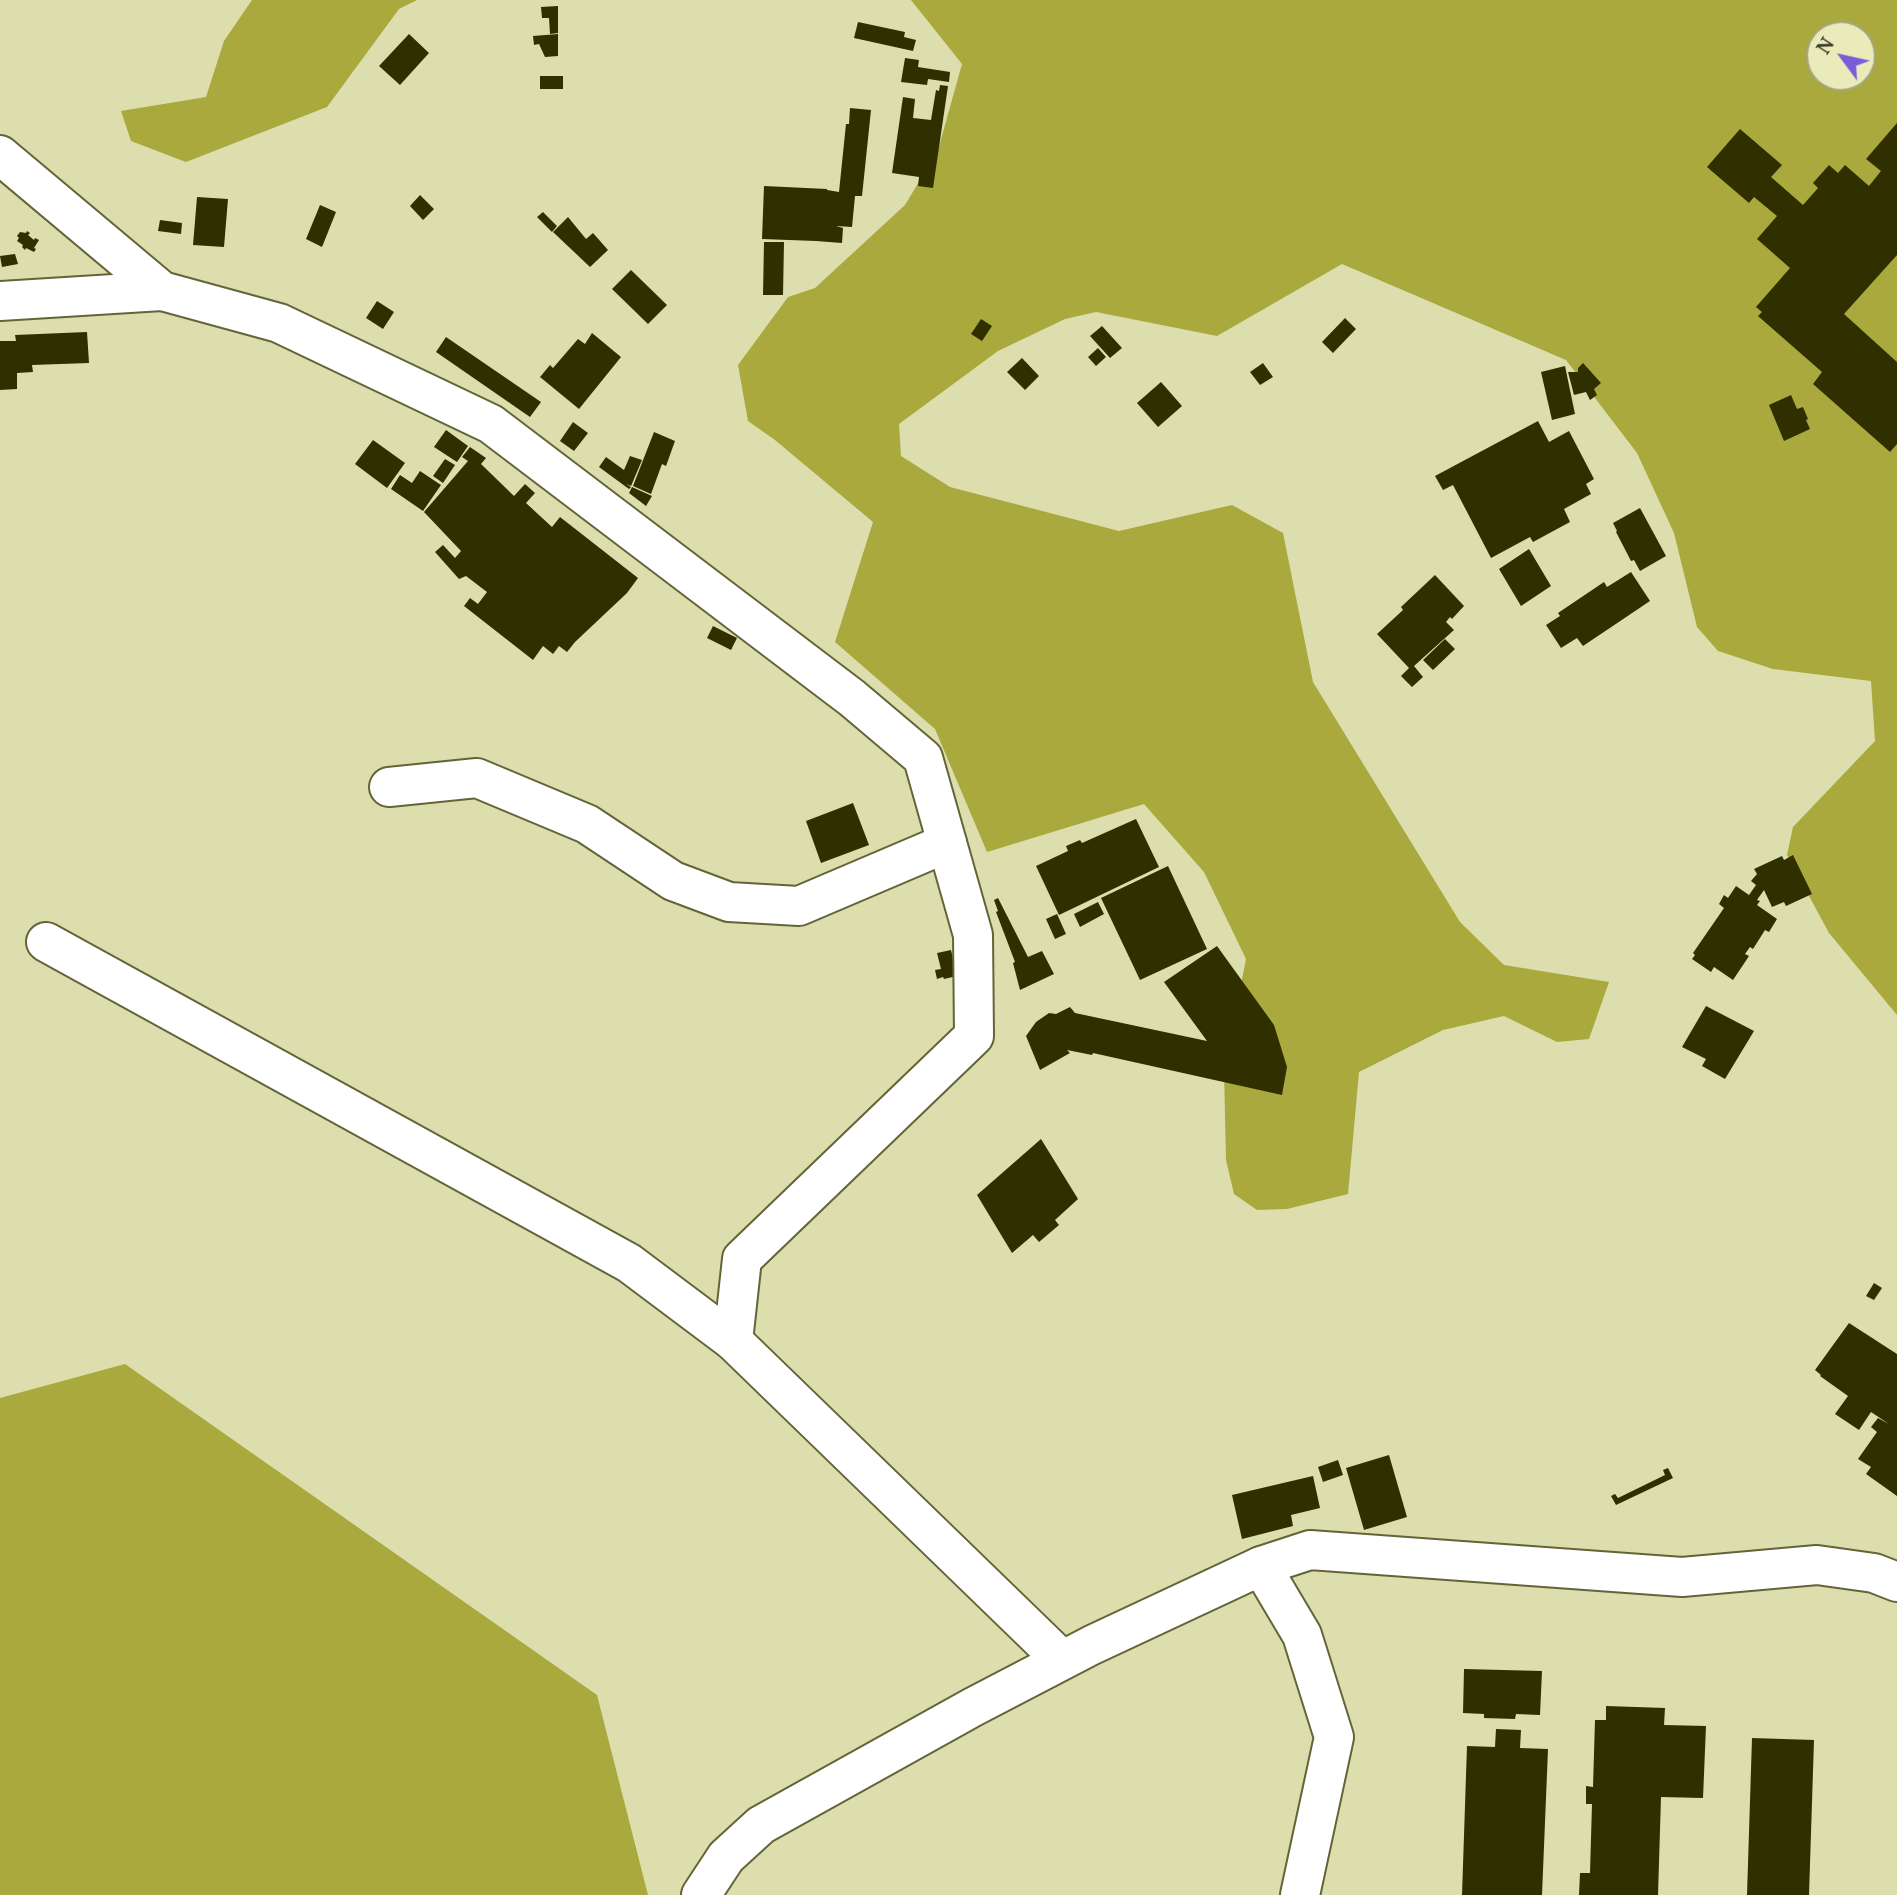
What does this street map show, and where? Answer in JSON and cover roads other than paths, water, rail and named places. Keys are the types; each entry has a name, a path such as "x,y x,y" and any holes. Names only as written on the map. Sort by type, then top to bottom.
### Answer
{"street":[{"path":"0,155 162,291"},
{"path":"0,301 162,291 279,323 491,424 852,698 923,758 972,935 974,1036 742,1259 733,1341"},
{"path":"389,787 477,778 587,824 673,881 729,902 799,906 947,843"},
{"path":"46,942 629,1263 733,1341 1062,1660"},
{"path":"701,1895 726,1857 761,1825 1062,1660 1261,1566 1310,1550 1682,1577 1817,1564 1874,1573 1897,1582"},
{"path":"1261,1566 1302,1635 1334,1737 1300,1895"}]}
